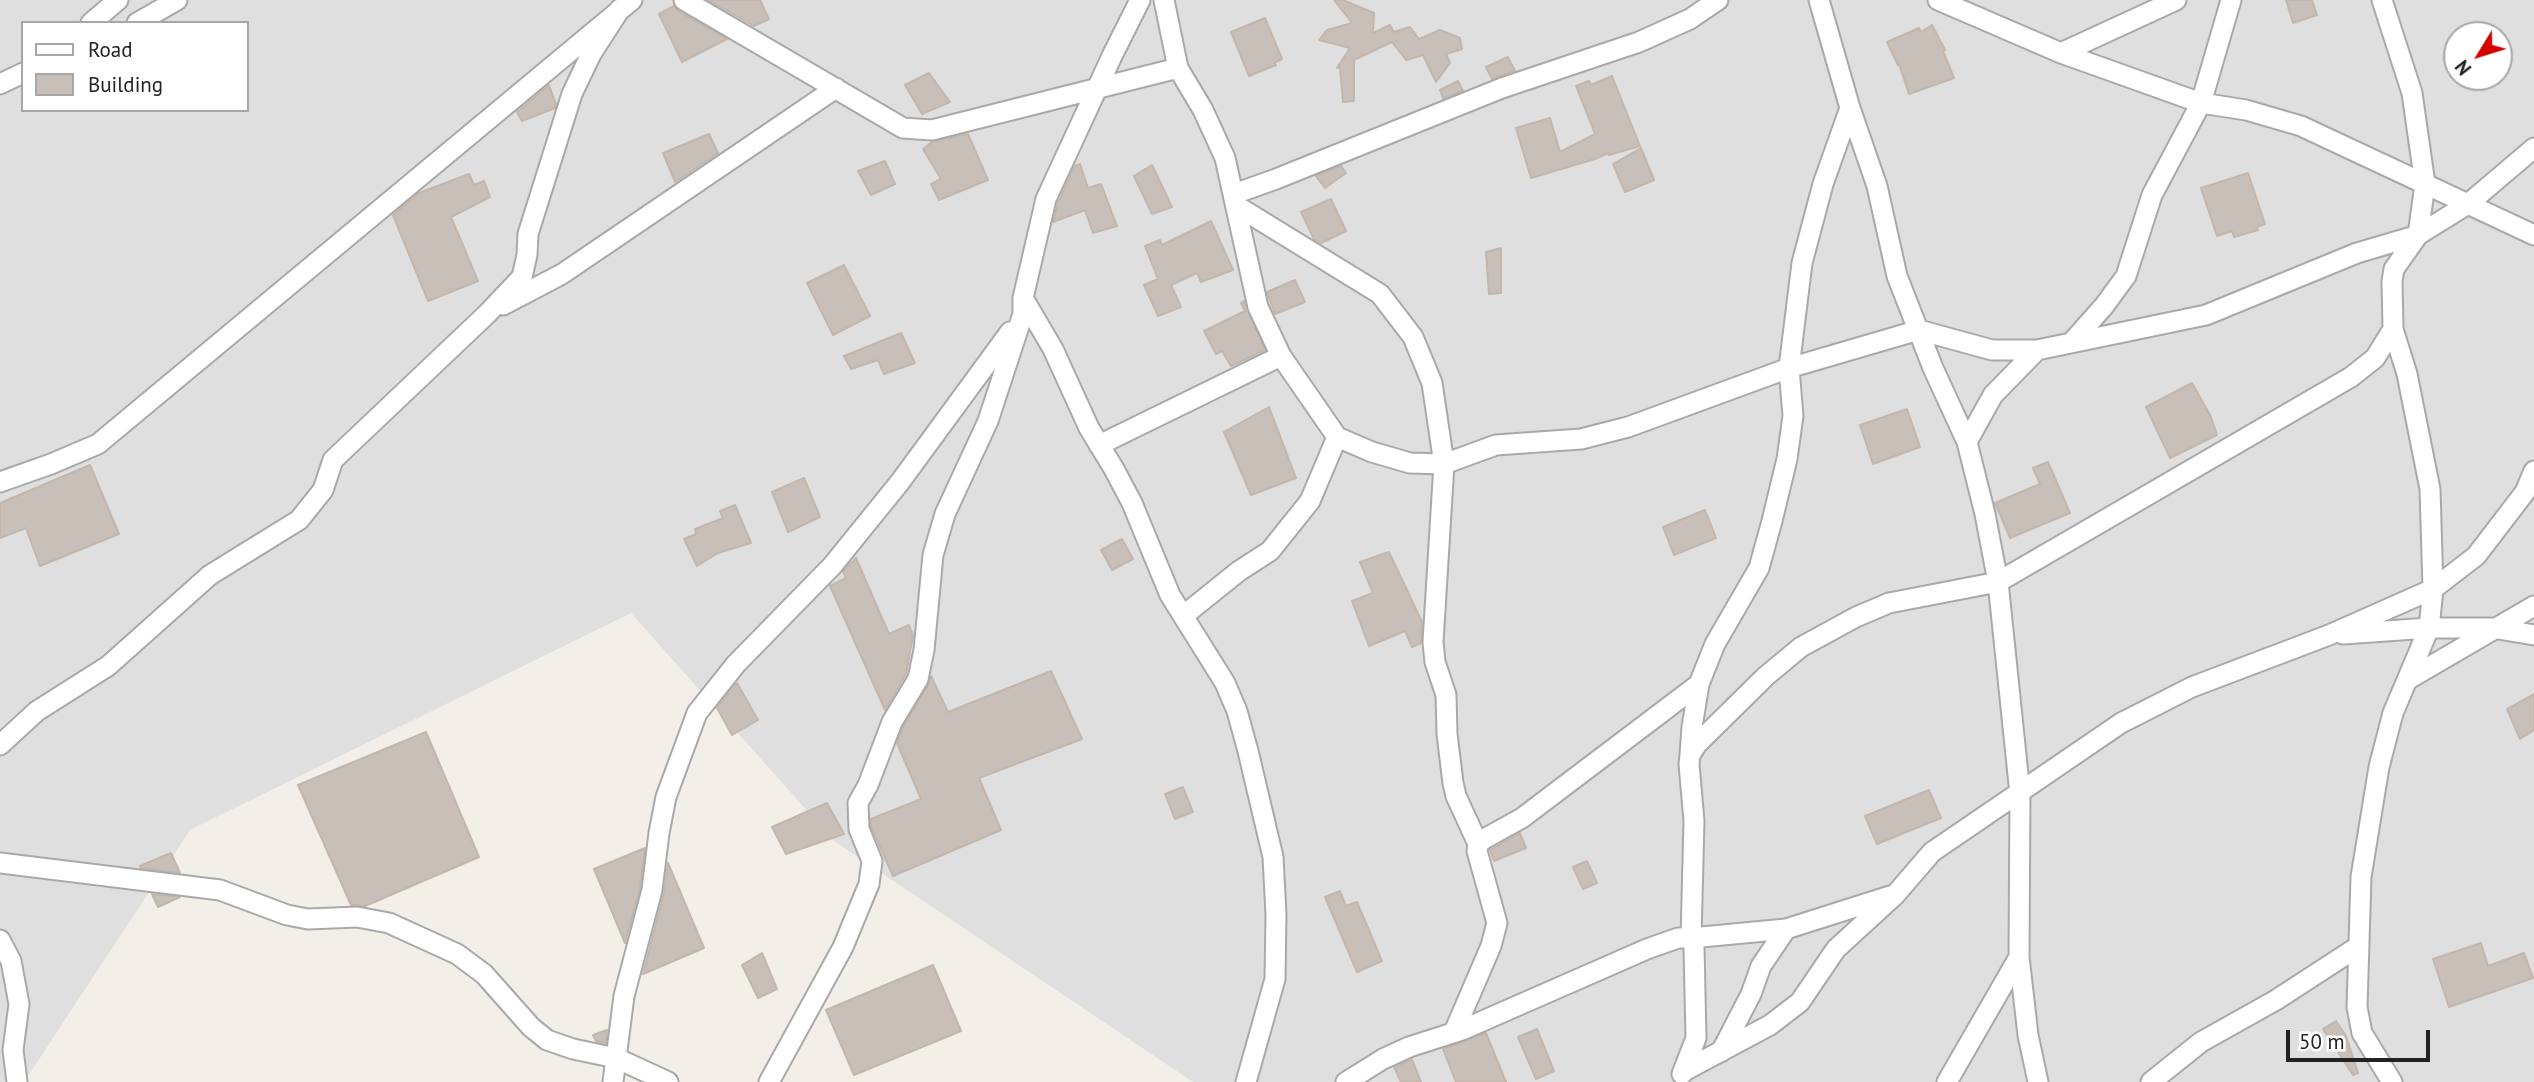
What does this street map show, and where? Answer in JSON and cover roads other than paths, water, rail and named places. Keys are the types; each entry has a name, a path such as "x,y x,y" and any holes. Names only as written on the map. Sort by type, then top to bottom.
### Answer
{"street":[{"path":"93,21 118,0"},
{"path":"140,21 177,0"},
{"path":"684,0 903,128 932,130 1178,68"},
{"path":"769,1082 843,947 869,884 872,861 859,829 858,803 868,785 892,722 918,679 924,650 933,555 945,514 988,421 1023,306 1046,200 1140,0"},
{"path":"1164,0 1178,68 1203,110 1225,158 1258,307 1281,356 1337,437 1372,452 1410,463 1444,464 1496,445 1581,439 1628,427 1788,368 1919,330 1992,350 2037,350 2206,315 2257,296 2323,266 2418,235 2468,204 2534,148"},
{"path":"1236,200 1276,179 1502,88 1639,42 1690,19 1718,0"},
{"path":"1938,0 2061,54 2201,103 2246,110 2301,126 2534,235"},
{"path":"2061,54 2176,0"},
{"path":"2072,342 2126,276 2152,195 2201,103 2231,0"},
{"path":"2382,0 2412,93 2425,184 2418,235 2395,269 2392,282 2393,329 2407,374 2430,489 2433,589 2429,628 2393,713 2379,767 2361,877 2357,1007 2362,1033 2392,1082"},
{"path":"1823,3 1850,108 1877,186 1897,276 1967,442 1985,514 1998,582 2020,794 2019,957 2028,1035 2038,1082"},
{"path":"0,745 37,711 107,666 210,575 299,520 323,490 333,460 522,277 528,234 572,94 591,54 626,5"},
{"path":"0,482 99,444 626,5"},
{"path":"0,84 21,74"},
{"path":"486,314 562,274 836,88"},
{"path":"1682,1076 1696,1038 1694,947 1691,938 1694,821 1689,764 1699,684 1715,644 1759,568 1787,458 1793,415 1788,368 1802,263 1823,184 1850,108"},
{"path":"1236,200 1380,294 1413,337 1432,383 1444,464 1434,652 1446,695 1447,734 1456,796 1478,844 1477,851 1497,923 1491,946 1454,1032"},
{"path":"1023,306 1053,349 1089,428 1132,503 1170,595 1225,683 1237,711 1267,824 1273,857 1276,915 1275,979 1246,1082"},
{"path":"613,1082 624,996 652,890 666,797 697,713 736,664 832,566 900,482 1023,306"},
{"path":"1690,755 1697,744 1766,676 1801,647 1856,617 1889,603 1998,582 2351,377 2375,358 2393,329"},
{"path":"1967,442 1993,395 2037,350"},
{"path":"1100,445 1281,356"},
{"path":"1183,616 1239,571 1270,551 1310,501 1337,437"},
{"path":"1682,1076 1770,1025 1800,1002 1836,949 1895,895 1932,852 2121,723 2192,687 2329,635 2433,589 2476,556 2525,492 2534,471"},
{"path":"2407,680 2492,628 2534,606"},
{"path":"2329,635 2429,628 2492,628 2534,635"},
{"path":"1478,844 1522,818 1699,684"},
{"path":"0,863 220,890 288,915 309,919 357,917 389,923 457,954 484,974 531,1027 547,1040 573,1049 616,1058 668,1082"},
{"path":"1346,1082 1383,1059 1454,1032 1647,949 1678,939 1786,929 1895,895"},
{"path":"1721,1052 1751,994 1761,965 1786,929"},
{"path":"0,940 11,961 19,1004 13,1050 17,1082"},
{"path":"2151,1082 2201,1042 2276,1000 2359,946"},
{"path":"1947,1082 2019,957"}]}
